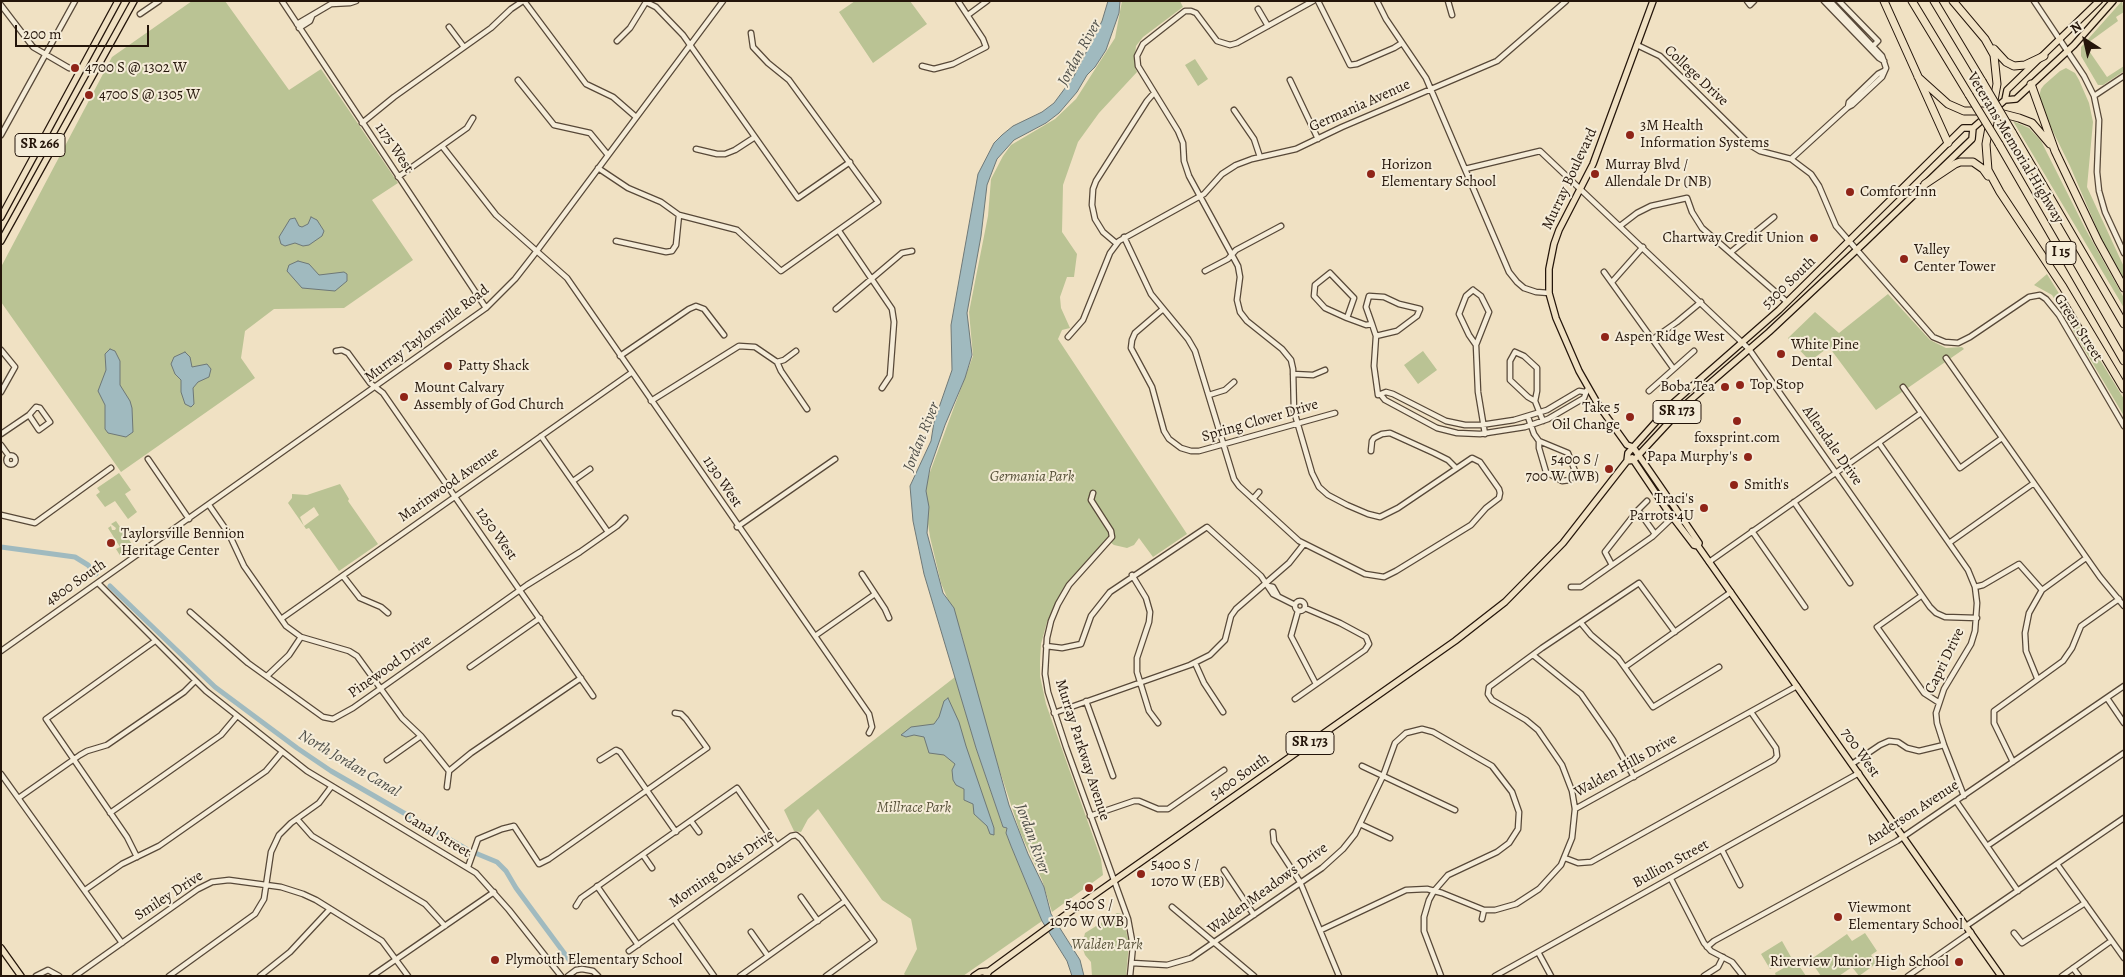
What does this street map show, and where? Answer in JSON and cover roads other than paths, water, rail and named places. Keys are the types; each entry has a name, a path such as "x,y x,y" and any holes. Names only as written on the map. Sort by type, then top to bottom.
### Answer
{"highway":[{"path":"1884,1 1948,143"},
{"name":"Veterans Memorial Highway","path":"1912,1 1999,144 2124,361"},
{"name":"Veterans Memorial Highway","path":"1934,1 2124,324"},
{"path":"1954,1 2006,62 2014,66 2025,65 2044,56"},
{"path":"1985,39 1994,55 1997,84 1986,156 1988,170 2124,389"},
{"path":"1918,77 1948,104 1964,111 1992,111 2019,118 2032,124 2055,151"},
{"path":"2031,84 2055,151 2098,240 2124,288"},
{"path":"1925,184 1955,164 1973,162 1982,169 2000,192"}],"main road":[{"name":"SR 266","path":"1,217 118,1"},
{"name":"SR 266","path":"1,241 134,1"},
{"name":"Murray Boulevard","path":"1636,458 1587,390 1561,332 1550,293 1549,269 1559,230 1582,188 1600,147 1653,1"},
{"name":"5300 South","path":"2005,100 2007,90 2099,1"},
{"name":"5300 South","path":"1629,448 1672,404 1787,302 1962,128 1973,128 2005,100 2016,99 2067,51 2113,1"},
{"name":"5300 South","path":"1636,458 1677,413 1749,350 1857,250 1972,139 1973,128"},
{"path":"1629,448 1627,461 1636,458"},
{"name":"700 West","path":"1636,458 1673,517 1694,545 1698,546"},
{"name":"700 West","path":"1636,458 1694,535 1698,546 1709,562 2002,976"},
{"name":"5400 South","path":"974,976 980,972 987,973 1064,916 1455,641 1505,602 1563,543 1627,461"},
{"path":"1,948 21,976"}],"street":[{"path":"1,134 4,125 75,1"},
{"path":"140,14 159,1"},
{"path":"298,26 331,4 350,4 356,1"},
{"path":"362,123 394,97 491,28 511,9 524,1 586,84 613,98 636,117"},
{"name":"Murray Taylorsville Road","path":"189,519 376,388 486,308 515,279 536,252 723,1"},
{"path":"922,66 934,69 953,64 986,47 968,14 958,1"},
{"path":"968,14 987,1"},
{"path":"1124,237 1151,294 1194,348 1234,479 1294,538 1365,574 1384,577 1471,525 1500,496 1499,489 1478,460 1470,458 1390,513 1380,517 1372,516 1331,496 1319,487 1312,473 1292,402 1292,363 1284,351 1247,321 1240,312 1237,300 1239,272 1232,255 1186,167 1178,131 1138,66 1138,53 1146,42 1185,11 1196,13 1215,39 1224,45 1237,43 1313,1"},
{"path":"1318,1 1350,64 1357,64 1402,43"},
{"path":"1377,1 1383,14 1422,70 1512,275 1519,284 1528,289 1540,293 1550,293"},
{"path":"1448,1 1452,15"},
{"name":"Germania Avenue","path":"1068,337 1083,320 1110,253 1116,243 1124,237 1208,192 1228,170 1260,157 1291,151 1497,61 1566,1"},
{"path":"1824,1 1884,61"},
{"path":"1791,159 1882,77 1886,66 1882,56 1874,46 1830,1"},
{"path":"1840,1 1878,41 1874,46"},
{"path":"2034,1 2084,76 2094,96 2099,120 2097,172 2099,191 2105,212 2124,252"},
{"name":"1175 West","path":"284,2 362,123 486,308"},
{"path":"617,40 630,28 646,2 656,7 684,35 798,198 850,162"},
{"path":"1,5 27,42 45,55 69,68"},
{"path":"1258,9 1268,26"},
{"path":"449,27 464,47"},
{"path":"598,168 628,188 654,198 679,214 737,230 781,271 878,202 789,80 768,63 753,47 751,33"},
{"name":"College Drive","path":"1637,45 1660,56 1750,146 1760,151 1791,159 1805,169 1817,182 1831,219 1857,250"},
{"path":"2094,96 2124,76"},
{"path":"518,80 554,125 561,128 584,130 590,133 608,155"},
{"path":"1290,80 1318,138"},
{"path":"1116,243 1103,232 1095,219 1092,205 1093,189 1096,181 1147,100 1154,93"},
{"path":"1234,110 1254,139 1260,157"},
{"path":"398,177 467,128 473,118"},
{"path":"696,149 725,154 755,137"},
{"name":"1130 West","path":"442,146 496,215 536,252 564,274 868,714 872,727 869,733"},
{"name":"Allendale Drive","path":"1465,169 1540,151 1582,188 1749,350 1930,607 1940,615 1956,618 1978,618"},
{"path":"1620,226 1636,213 1651,206 1688,198 1692,212 1702,228 1787,302"},
{"path":"1155,213 1158,219"},
{"path":"616,241 666,252 672,251 676,245 679,214"},
{"path":"1731,252 1774,217"},
{"path":"1205,270 1228,259 1236,250 1281,226"},
{"path":"839,231 892,309 894,322 890,376 882,388"},
{"path":"1612,282 1643,248"},
{"name":"Green Street","path":"1857,250 1933,337 1945,342 1958,343 1964,340 2029,297 2040,295 2046,298 2059,315 2124,426"},
{"path":"836,309 902,253 912,251"},
{"path":"1604,272 1673,368"},
{"path":"1347,318 1354,298 1330,273 1315,285 1314,296 1325,308 1347,318 1366,325 1372,324"},
{"path":"1476,345 1459,314 1466,296 1473,290 1481,296 1489,312 1476,345 1478,392 1485,434"},
{"path":"1376,336 1397,331 1417,316 1420,309 1399,304 1384,297 1369,296 1366,307 1376,336 1374,366 1380,395 1385,400 1437,428 1457,433 1485,434 1531,426 1562,413 1584,398 1587,390 1579,391 1540,413 1484,425 1450,422 1432,415 1394,394 1386,392 1380,395"},
{"path":"1653,340 1701,302"},
{"path":"620,356 696,306 704,310 724,335"},
{"name":"Spring Clover Drive","path":"1163,309 1135,333 1130,346 1133,355 1153,390 1164,431 1175,444 1188,451 1196,451 1334,413"},
{"path":"651,401 729,351 739,346 752,346 777,362 807,409"},
{"path":"1,350 15,367 1,392"},
{"name":"1250 West","path":"336,351 342,350 348,353 370,383 383,393 594,696"},
{"path":"777,362 782,361 796,351"},
{"path":"1649,391 1694,351"},
{"path":"1535,401 1510,380 1510,361 1515,352 1524,356 1537,368 1535,401 1543,421"},
{"path":"1946,358 2086,558 2124,606"},
{"path":"1293,374 1317,375 1325,370"},
{"name":"Marinwood Avenue","path":"281,619 632,373"},
{"path":"1209,395 1225,390 1234,382"},
{"path":"1903,387 1960,468 2002,438"},
{"path":"1,434 29,415 36,407 40,408 50,422 39,430 29,415"},
{"path":"1709,562 1921,413"},
{"path":"1528,417 1539,441 1539,448 1546,472 1562,480 1570,480 1575,471 1568,453 1539,441"},
{"path":"1371,450 1374,438 1390,433 1448,460 1456,468"},
{"path":"541,436 608,532"},
{"name":"Capri Drive","path":"1878,443 1968,570 1975,587 1978,618 1971,644 1938,702 1937,723 1964,796"},
{"path":"1,445 9,456"},
{"path":"738,527 835,458"},
{"path":"148,459 189,519"},
{"path":"1,514 35,523 110,468"},
{"path":"572,481 590,469"},
{"path":"1949,543 2034,483"},
{"path":"1253,499 1259,492"},
{"name":"Murray Parkway Avenue","path":"1093,493 1091,500 1111,531 1112,538 1069,586 1051,621 1046,646 1046,683 1054,713 1131,931 1132,963 1130,976"},
{"path":"1612,565 1605,552 1638,510 1648,501"},
{"path":"1794,502 1850,583"},
{"path":"209,505 229,534 244,566 289,629 301,636 355,654 402,718 421,736 449,771"},
{"path":"1638,510 1654,534"},
{"path":"1571,587 1581,587 1654,534 1673,517"},
{"name":"Pinewood Drive","path":"190,612 248,663 324,718 330,719 341,716 520,590 608,532 624,518"},
{"name":"4800 South","path":"1,651 189,519"},
{"path":"1046,646 1062,648 1082,644 1088,621 1098,605 1110,592 1132,575 1207,527 1267,584 1269,590 1295,605 1298,611 1292,630 1292,638 1316,684"},
{"path":"1752,532 1805,607"},
{"path":"1054,713 1195,662 1219,648 1226,637 1233,612 1267,584 1292,560 1304,544"},
{"path":"2037,678 2028,658 2025,633 2029,613 2042,590 2086,558"},
{"path":"1975,587 1983,585 2019,564 2042,590"},
{"path":"862,574 889,618"},
{"path":"1132,575 1148,600 1149,622 1137,658 1140,682 1149,712 1158,723"},
{"path":"343,576 360,598 388,612"},
{"name":"Canal Street","path":"98,583 195,681 282,752 331,787 468,867 494,892 562,976"},
{"path":"1575,809 1566,774 1538,730 1490,697 1488,691 1490,685 1640,583 1675,632"},
{"path":"1625,668 1731,592"},
{"path":"815,636 875,594"},
{"path":"1921,596 1878,628 1924,693 1938,702"},
{"path":"2013,762 1994,723 1993,716 1998,707 2068,656 2081,626 2119,599"},
{"path":"1295,605 1303,601 1305,608"},
{"path":"1295,699 1366,650 1369,644 1366,637 1340,623 1305,608 1298,611"},
{"path":"470,667 540,618"},
{"path":"1581,623 1591,635 1614,654 1653,707 1719,667"},
{"path":"267,676 289,655 301,636"},
{"path":"137,857 127,837 46,719 155,641"},
{"path":"1533,655 1580,694 1616,745 1634,777"},
{"path":"1195,662 1204,683 1223,712"},
{"path":"447,787 449,771 471,753 581,678"},
{"path":"20,797 87,750 107,745 184,692 195,681"},
{"name":"Walden Hills Drive","path":"1320,930 1406,890 1421,888 1484,910 1505,909 1533,894 1553,875 1565,858 1572,838 1575,809 1797,686"},
{"name":"Anderson Avenue","path":"1707,947 1714,941 1903,837 2124,686"},
{"path":"2107,698 2124,723"},
{"path":"1086,701 1113,776"},
{"path":"1565,858 1578,863 1591,862 1774,760 1777,756 1776,748 1751,712"},
{"path":"468,867 474,846 482,837 514,826 539,864 549,860 707,748 686,719 681,714 675,713"},
{"path":"110,813 221,735 237,716"},
{"name":"Walden Meadows Drive","path":"1132,963 1160,965 1175,963 1198,954 1336,856 1349,842 1360,824 1383,776 1392,750 1400,737 1412,730 1427,730 1492,766 1516,798 1519,812 1519,823 1510,843 1497,852 1456,870 1434,891 1426,912 1424,931 1440,976"},
{"path":"387,760 421,736"},
{"path":"1852,764 1880,745 1889,742 1898,742 1907,748 1919,751 1944,745"},
{"path":"600,760 616,750 623,756 676,832"},
{"path":"85,890 118,866 159,846 264,772 282,752"},
{"path":"1987,846 2124,753"},
{"path":"1362,766 1455,810"},
{"path":"1090,816 1134,801 1139,801 1158,809 1168,808 1224,770"},
{"name":"Bullion Street","path":"1495,976 1859,773"},
{"path":"1,774 20,797 122,943"},
{"path":"169,976 255,914 264,899 271,852 276,840 282,831 319,803 331,787"},
{"path":"576,906 582,898 598,886 736,788 777,846"},
{"path":"1956,801 2018,891"},
{"path":"1966,926 2124,818"},
{"path":"298,819 312,836 425,904 445,926"},
{"path":"691,820 699,832"},
{"path":"1360,824 1390,838"},
{"path":"1273,832 1274,842 1300,882 1339,976"},
{"name":"Morning Oaks Drive","path":"629,950 791,836 800,837 874,941 826,976"},
{"path":"1722,850 1740,885"},
{"path":"643,855 652,868"},
{"path":"2056,864 2124,958"},
{"path":"1224,870 1254,914"},
{"path":"1671,879 1707,947 1732,962 1743,976"},
{"name":"Smiley Drive","path":"75,976 207,884 230,880 266,885 303,894 330,908 376,936 408,976"},
{"path":"598,886 638,944"},
{"path":"372,976 494,892"},
{"path":"801,897 818,921"},
{"path":"740,976 845,901"},
{"path":"2014,933 2022,943 2085,903"},
{"path":"1172,907 1254,976"},
{"path":"260,976 290,952 330,908"},
{"path":"1482,919 1484,910"},
{"path":"674,919 714,976"},
{"path":"751,932 768,956"},
{"path":"1908,976 1971,932"},
{"path":"2062,976 2111,941"},
{"path":"1538,952 1551,976"},
{"path":"1704,976 1718,967 1723,957"},
{"path":"2073,968 2079,976"},
{"path":"568,976 582,969 593,971 598,976"},
{"path":"36,976 48,970 59,976"}],"water":[{"path":"1108,1 1120,1 1119,13 1106,50 1095,67 1059,113 1046,123 1014,140 997,159 987,185 981,236 967,313 972,355 930,468 926,491 929,507 927,533 943,593 954,608 1009,805 1028,854 1044,887 1051,914 1080,960 1084,976 1072,976 1067,961 1042,921 1006,833 1007,828 1003,827 976,748 924,574 913,521 910,486 931,441 934,422 952,370 951,325 978,174 994,143 1002,135 1013,126 1042,112 1054,103 1074,76 1102,21"},
{"path":"311,217 317,220 324,231 322,236 309,245 303,246 295,243 285,246 281,244 279,237 290,219 295,218 299,226 302,227 308,224"},
{"path":"298,261 309,264 319,275 344,272 347,274 347,281 335,291 302,288 287,271 289,265"},
{"path":"110,349 115,351 120,361 120,385 132,408 133,432 126,437 108,433 105,429 105,405 98,391 106,370 105,354"},
{"path":"185,352 190,357 192,367 207,364 211,369 209,377 198,382 193,388 194,404 191,407 185,404 181,392 181,380 175,374 171,364 174,357"},
{"path":"948,698 959,722 994,828 994,835 990,834 987,826 974,814 973,804 964,800 964,789 956,785 953,780 952,770 955,764 944,755 929,753 924,737 914,735 906,737 901,735 911,727 934,724 939,717 944,701"}],"waterway":[{"name":"North Jordan Canal","path":"1,547 75,557 88,565 96,574"},
{"name":"North Jordan Canal","path":"110,586 215,687 297,748 331,771 468,850 497,862 506,871 516,888 570,961"}],"place":[{"name":"4700 S @ 1302 W","path":"75,68"},
{"name":"4700 S @ 1305 W","path":"89,95"},
{"name":"3M Health Information Systems","path":"1630,135"},
{"name":"Horizon Elementary School","path":"1371,174"},
{"name":"Murray Blvd / Allendale Dr (NB)","path":"1595,174"},
{"name":"Comfort Inn","path":"1850,192"},
{"name":"Chartway Credit Union","path":"1814,238"},
{"name":"Valley Center Tower","path":"1904,259"},
{"name":"Aspen Ridge West","path":"1605,337"},
{"name":"White Pine Dental","path":"1781,354"},
{"name":"Patty Shack","path":"448,366"},
{"name":"Top Stop","path":"1740,385"},
{"name":"Boba Tea","path":"1725,387"},
{"name":"Mount Calvary Assembly of God Church","path":"404,397"},
{"name":"Take 5 Oil Change","path":"1630,417"},
{"name":"foxsprint.com","path":"1737,421"},
{"name":"Papa Murphy's","path":"1748,457"},
{"name":"5400 S / 700 W (WB)","path":"1609,469"},
{"name":"Smith's","path":"1734,485"},
{"name":"Traci's Parrots 4U","path":"1704,508"},
{"name":"Taylorsville Bennion Heritage Center","path":"111,543"},
{"name":"5400 S / 1070 W (EB)","path":"1141,874"},
{"name":"5400 S / 1070 W (WB)","path":"1089,888"},
{"name":"Viewmont Elementary School","path":"1838,917"},
{"name":"Plymouth Elementary School","path":"495,960"},
{"name":"Riverview Junior High School","path":"1959,962"}],"water label":[{"name":"Jordan River","path":"1080,53"},
{"name":"Jordan River","path":"922,437"},
{"name":"Jordan River","path":"1032,839"}],"park label":[{"name":"Germania Park","path":"1032,477"},
{"name":"Millrace Park","path":"914,808"},
{"name":"Walden Park","path":"1107,945"}]}
